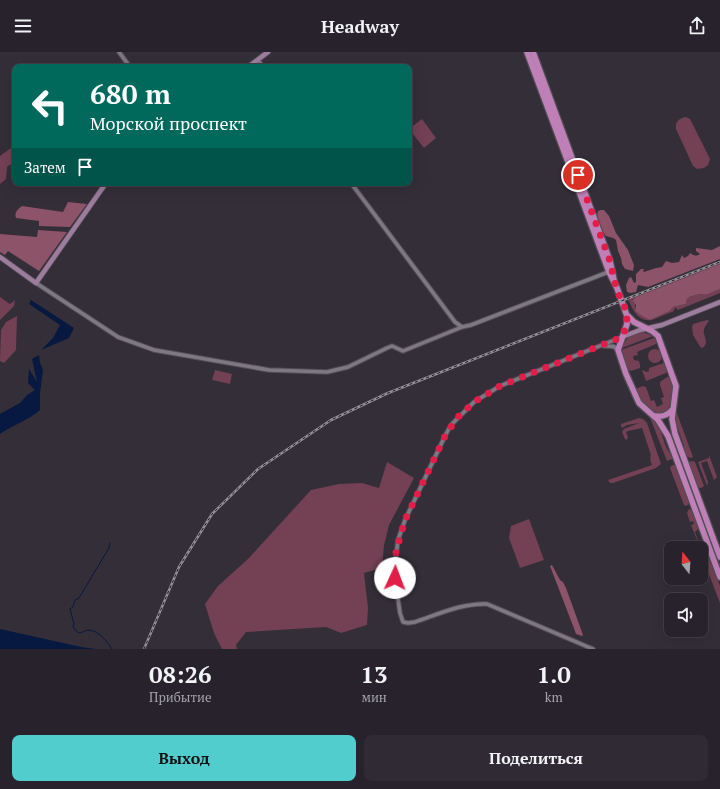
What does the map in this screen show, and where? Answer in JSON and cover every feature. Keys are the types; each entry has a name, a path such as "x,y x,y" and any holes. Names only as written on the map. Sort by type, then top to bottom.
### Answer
{"main road":[{"path":"527,52 552,110 628,316 634,322 658,336 676,386 672,409 675,434 720,557"},
{"path":"533,52 540,80"},
{"path":"628,316 627,324 618,350 636,400 644,409 655,416 668,436 720,577"},
{"path":"655,416 664,416 672,409"},
{"path":"668,436 669,434 675,434"}],"street":[{"path":"119,52 128,64"},
{"path":"252,64 268,52"},
{"path":"258,60 261,64"},
{"path":"36,283 104,186"},
{"path":"353,186 455,322 462,327"},
{"path":"0,257 36,283 123,340 154,350 269,370 327,372 348,367 392,346 403,351 462,327 471,325 611,271"},
{"path":"592,649 487,604 475,603 465,605 416,622 404,622 400,613 395,578 395,565 398,540 405,520 451,425 474,402 500,386 640,330 662,325 720,302"},
{"path":"658,336 662,325"},
{"path":"603,346 611,346 618,350"}],"shaded area":[{"path":"686,117 690,119 710,159 708,165 704,168 697,169 693,166 676,129 676,124 678,121 681,118"},
{"path":"422,119 436,138 424,148 412,133 412,127"},
{"path":"12,147 12,163 7,167 6,179 0,184 0,156"},
{"path":"68,202 87,204 70,227 39,226 39,221 16,218 16,212 22,206 63,212"},
{"path":"604,210 609,216 616,233 628,250 634,265 633,271 625,269 622,264 616,240 606,236 601,227 597,214 598,211"},
{"path":"38,230 67,232 39,271 8,251 5,255 0,252 0,234 37,237"},
{"path":"720,246 720,259 648,287 638,285 636,292 627,292 626,285 629,278 631,277 634,283 636,282 636,274 641,269 644,269 644,272 662,267 666,261 672,263 679,262 682,255 684,258 690,253 699,255 700,254 696,251 696,248 712,250"},
{"path":"720,263 638,296 635,303 635,311 650,320 640,317 637,314 632,307 628,299"},
{"path":"720,264 720,289 708,294 700,294 689,297 686,304 673,307 670,311 650,320 635,311 636,305 633,301 636,297"},
{"path":"720,289 720,293 678,310 676,308 674,311 650,320 670,311 673,307 686,304 689,297 700,294 708,294"},
{"path":"0,297 10,304 15,300 14,306 0,320"},
{"path":"17,316 16,350 4,363 0,361 1,330 6,322"},
{"path":"707,320 709,321 704,330 706,343 704,347 701,348 693,335 692,327 693,324"},
{"path":"643,332 653,336 622,348 625,341 630,336"},
{"path":"654,338 656,340 656,344 637,352 638,355 633,356 634,360 639,361 640,368 631,371 627,369 620,352 621,350"},
{"path":"652,349 658,349 662,353 662,359 658,363 652,363 648,359 648,353"},
{"path":"664,363 668,370 666,373 646,381 642,370 647,372 649,371 649,368"},
{"path":"215,370 232,374 230,384 212,380"},
{"path":"667,377 670,377 672,385 673,394 671,402 664,413 658,415 651,413 639,400 635,389 643,386 646,387 651,401 654,400 657,407 663,404 661,398 664,397 660,382"},
{"path":"675,408 693,457 691,458 685,456 684,446 674,417"},
{"path":"649,415 658,425 672,459 667,461"},
{"path":"639,418 643,419 647,423 661,464 656,468 610,483 608,480 652,465 650,459 651,455 642,428 626,432 628,438 626,440 622,432 624,429 639,423 627,425 622,428 621,424"},
{"path":"671,436 673,436 720,564 720,571"},
{"path":"709,455 717,477 714,480 707,461 701,463 708,482 707,486 698,462 709,458"},
{"path":"387,462 414,478 389,525 384,545 382,568 364,573 368,608 367,625 341,633 326,627 246,632 236,645 237,649 222,649 214,633 205,604 218,586 248,559 311,490 339,484 362,483 379,488"},
{"path":"688,462 695,462 704,486 702,488 696,486"},
{"path":"672,465 677,466 689,501 689,504 686,506 684,505 670,468"},
{"path":"689,509 693,511 699,528 695,532 698,541 691,525 694,524 693,521 690,522 687,513"},
{"path":"529,519 544,560 520,568 509,538 511,526"},
{"path":"708,557 720,586 720,603 708,572"},
{"path":"552,565 566,588 583,635 582,636 576,634 550,566"}],"water":[{"path":"31,300 74,328 69,338 41,350 53,338 60,325 29,304"},
{"path":"39,355 43,370 40,393 40,410 31,417 0,434 0,414 20,403 27,395 35,390 28,383 29,369 37,382 32,359"},
{"path":"0,629 81,647 96,649 0,649"}],"waterway":[{"path":"110,543 109,548 79,598 75,600 73,607 70,609 75,630 79,633 92,630 105,639 112,649"}],"railway":[{"path":"144,649 179,567 212,514 258,469 331,420 388,393 720,262"}],"route":[{"path":"395,578 396,551 405,520 446,434 458,417 482,396 500,386 603,346 622,337 626,328 628,316 615,284 610,261 578,175"}]}
